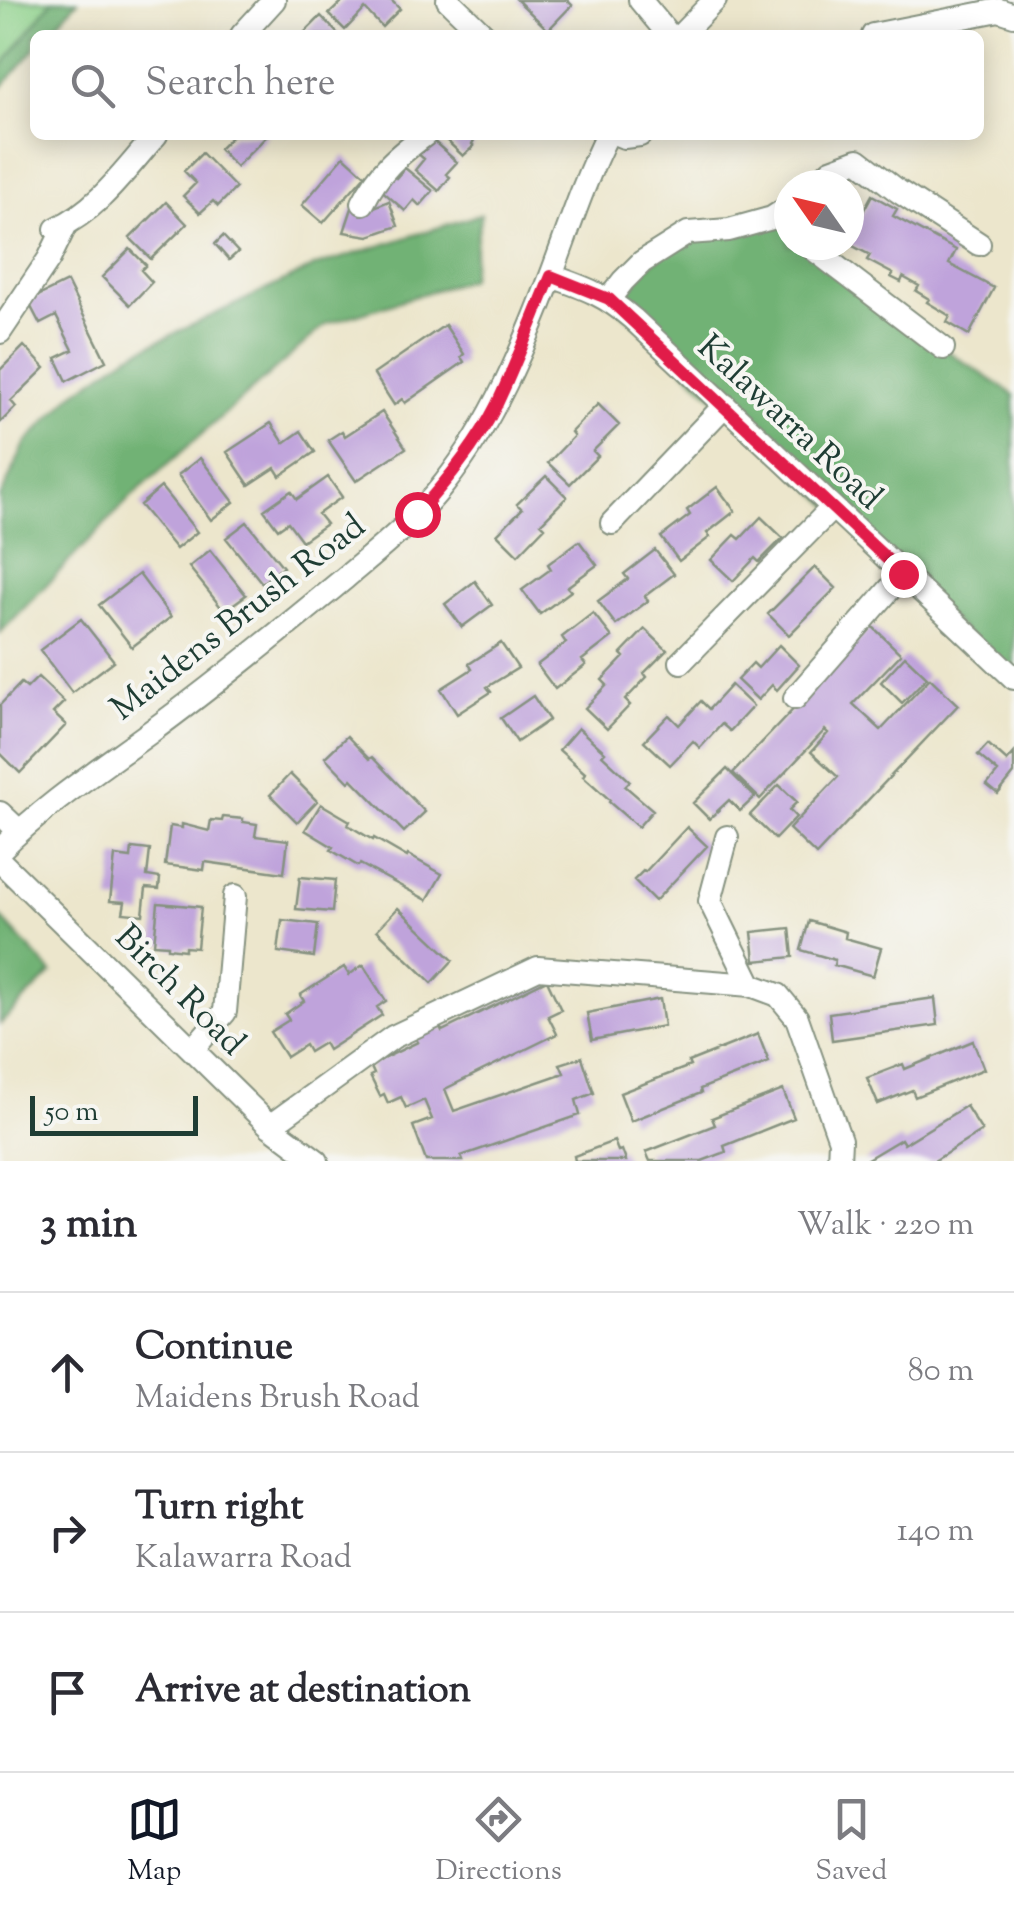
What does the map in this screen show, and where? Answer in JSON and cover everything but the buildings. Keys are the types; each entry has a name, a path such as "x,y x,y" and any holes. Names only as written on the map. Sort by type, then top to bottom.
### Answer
{"street":[{"path":"247,30 274,0"},
{"path":"448,0 479,30"},
{"path":"640,0 665,30"},
{"path":"686,30 715,0"},
{"path":"898,30 999,10 1014,15"},
{"path":"0,332 49,259 61,227 96,205 152,140"},
{"path":"363,203 392,160 418,140"},
{"name":"Maidens Brush Road","path":"0,850 52,802 256,652 417,514 461,461 494,409 605,140"},
{"path":"831,170 858,160 898,192 979,244"},
{"path":"609,299 642,262 688,233 774,221"},
{"path":"828,260 943,348"},
{"name":"Kalawarra Road","path":"551,276 609,299 1014,678"},
{"path":"612,523 725,405"},
{"path":"681,662 832,508"},
{"path":"795,698 903,574"},
{"path":"0,814 19,831"},
{"path":"727,836 710,901 751,985"},
{"name":"Birch Road","path":"0,860 270,1126 317,1161"},
{"path":"193,1049 225,1012 235,896"},
{"path":"270,1126 393,1036 538,968 751,985 778,995 797,1018 840,1140 839,1161"}],"green space":[{"path":"0,0 53,0 0,69"},
{"path":"53,0 78,0 52,30 30,30 30,55 0,89 0,69"},
{"path":"481,214 470,279 326,324 133,495 0,633 0,498 25,444 72,395 127,356 316,266"},
{"path":"772,218 774,260 828,260 943,348 1014,395 1014,678 609,299 688,233"},
{"path":"0,916 52,973 0,1024"}],"route":[{"path":"417,514 470,448 494,409 551,276 609,299 903,574"}]}
